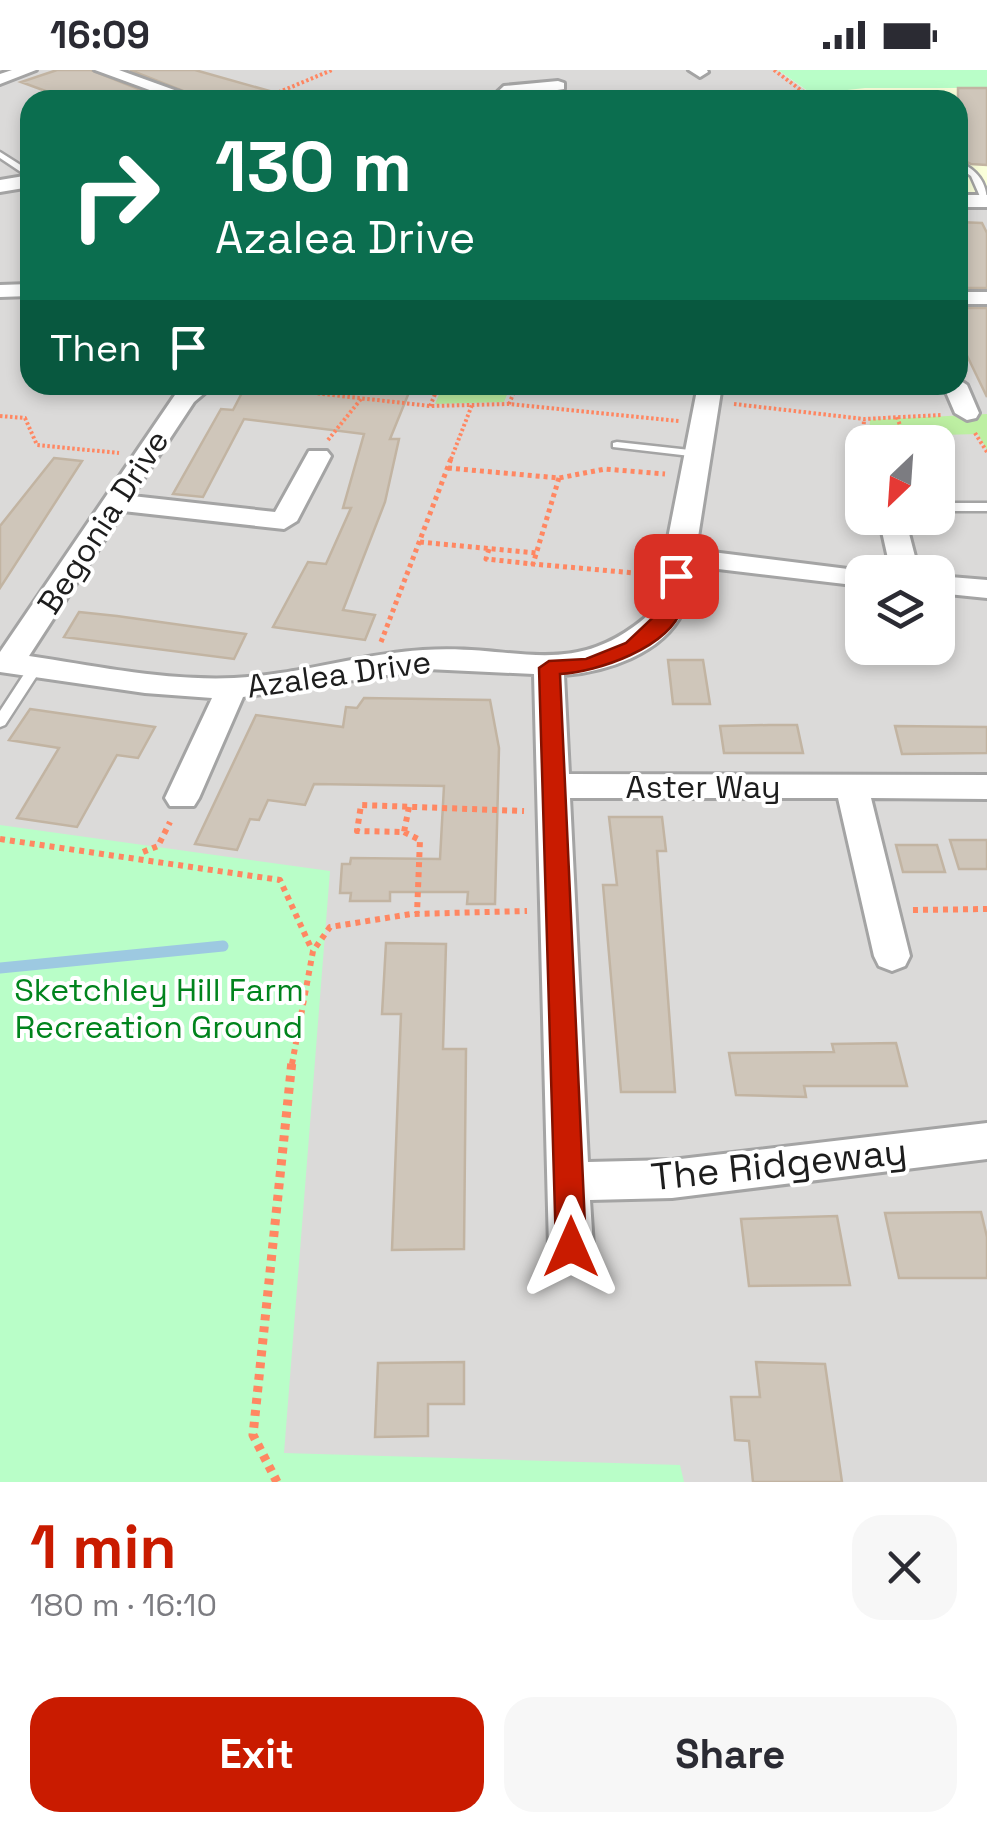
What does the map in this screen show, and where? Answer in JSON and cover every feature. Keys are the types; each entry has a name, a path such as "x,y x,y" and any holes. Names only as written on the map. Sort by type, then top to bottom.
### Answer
{"street":[{"path":"0,79 28,70"},
{"path":"104,70 164,90"},
{"path":"510,90 558,86"},
{"name":"Begonia Drive","path":"15,664 115,502 188,395"},
{"path":"959,395 967,413"},
{"name":"Azalea Drive","path":"15,664 232,688 427,659 549,668 588,666 633,647 671,610 708,403"},
{"path":"115,502 284,522 318,456"},
{"path":"678,566 845,577"},
{"path":"955,587 987,590"},
{"path":"549,668 571,1247"},
{"path":"182,798 232,688"},
{"path":"852,787 892,956"},
{"name":"Aster Way","path":"555,799 852,787 987,787"},
{"name":"The Ridgeway","path":"571,1182 672,1179 987,1142"}],"lane":[{"path":"0,154 20,170"},
{"path":"968,170 975,175 986,202"},
{"path":"617,445 696,465"},
{"path":"955,507 987,507"},
{"path":"0,722 15,664"}],"path":[{"path":"284,90 332,70"},
{"path":"774,70 801,90"},
{"path":"335,395 430,406 708,403 864,419 967,413"},
{"path":"430,406 434,395"},
{"path":"509,404 513,395"},
{"path":"318,456 362,398"},
{"path":"371,668 472,405"},
{"path":"0,416 25,418 37,445 145,456"},
{"path":"897,417 900,425"},
{"path":"864,419 864,425"},
{"path":"448,468 560,478 604,469 696,465"},
{"path":"533,564 560,478"},
{"path":"420,542 536,553"},
{"path":"490,548 486,560 678,566"},
{"path":"417,914 420,840 404,832 358,831 361,806 555,799"},
{"path":"404,832 409,807"},
{"path":"0,838 280,880 313,951"},
{"path":"143,852 158,846"},
{"path":"881,910 987,909"},
{"path":"277,1482 253,1435 286,1093 313,951 330,927 417,914 558,910"}],"shaded area":[{"path":"0,70 778,70 806,90 20,90 20,395 968,395 968,209 987,209 987,1482 0,1482"},
{"path":"778,70 987,70 987,194 968,194 968,90 806,90"}],"green space":[{"path":"778,70 987,70 987,88 806,90"},
{"path":"439,395 507,395 504,402 435,404"},
{"path":"987,414 987,450 978,434 955,435 955,425 870,425 870,420"},
{"name":"Sketchley Hill Farm Recreation Ground","path":"0,825 330,871 284,1453 680,1465 684,1482 0,1482"}],"building":[{"path":"57,70 91,70 141,90 43,90 21,82"},
{"path":"130,70 195,70 266,90 181,90"},
{"path":"987,88 987,165 968,162 968,90 958,90"},
{"path":"968,222 982,223 987,233 987,288 968,288"},
{"path":"968,308 987,308 987,397 968,358"},
{"path":"241,395 408,395 390,439 399,439 385,502 343,610 375,615 365,640 273,627 308,562 326,564 351,508 343,508 364,434 244,419 203,497 173,494 221,409 233,410"},
{"path":"54,458 82,461 0,588 0,526"},
{"path":"79,612 246,634 234,659 64,637"},
{"path":"668,660 703,660 710,704 673,704"},
{"path":"364,698 490,700 499,748 495,904 467,904 468,892 390,892 390,901 350,901 351,893 340,893 342,864 350,864 351,858 440,859 444,786 314,784 305,805 268,800 259,820 250,819 237,850 195,844 256,715 343,727 346,707 357,708"},
{"path":"30,709 155,727 138,758 117,755 77,827 17,818 59,748 9,740"},
{"path":"797,725 803,753 724,753 720,726"},
{"path":"895,726 987,727 987,753 902,754"},
{"path":"609,817 662,817 666,851 657,851 675,1092 621,1092 603,885 617,885"},
{"path":"950,840 987,840 987,869 959,869"},
{"path":"896,845 937,845 945,872 903,872"},
{"path":"386,943 446,944 443,1049 466,1049 464,1249 392,1250 401,1014 382,1014"},
{"path":"896,1043 907,1086 804,1086 806,1097 736,1095 729,1053 834,1052 832,1044"},
{"path":"981,1212 987,1237 987,1278 899,1278 885,1213"},
{"path":"837,1216 850,1285 749,1286 741,1219"},
{"path":"464,1362 464,1404 428,1404 428,1436 375,1437 378,1363"},
{"path":"756,1362 825,1364 842,1482 753,1482 749,1441 735,1440 731,1397 760,1397"}],"waterway":[{"path":"0,968 223,946"}],"route":[{"path":"571,1247 549,668 588,666 633,647 671,610 676,576"}]}
